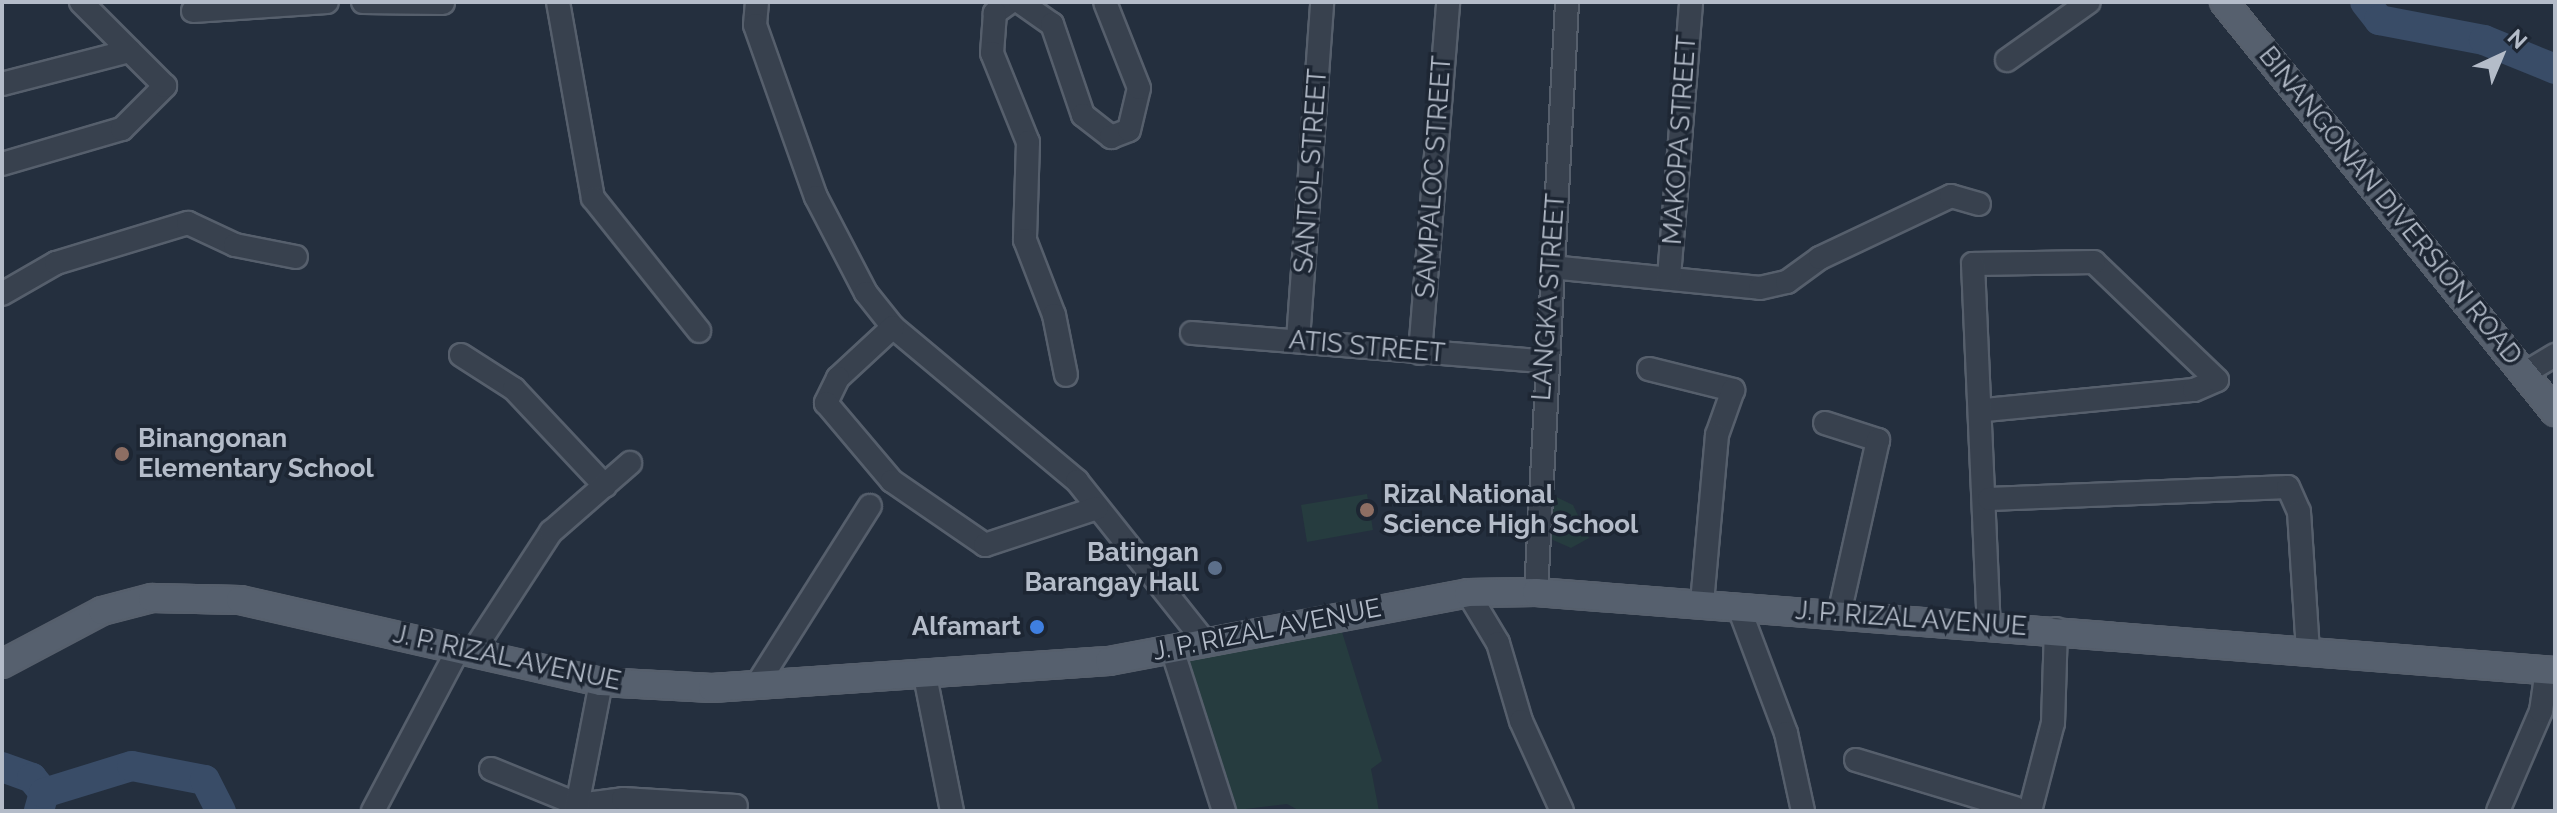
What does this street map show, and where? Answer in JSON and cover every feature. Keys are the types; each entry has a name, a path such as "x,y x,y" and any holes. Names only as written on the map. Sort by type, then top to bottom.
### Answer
{"main road":[{"name":"BINANGONAN DIVERSION ROAD","path":"2224,2 2555,412"},
{"name":"J. P. RIZAL AVENUE","path":"2,664 102,611 152,598 240,600 601,682 756,686 925,676 1172,649 1468,593 1536,592 2056,629 2551,671"}],"street":[{"path":"2,164 122,129 165,86 81,2"},
{"path":"193,11 327,2"},
{"path":"363,2 443,3"},
{"path":"558,2 593,198 699,331"},
{"path":"757,2 755,25 816,197 866,293 893,327 1077,481 1206,643"},
{"path":"1010,2 995,13 992,53 1028,142 1025,240 1054,315 1066,375"},
{"path":"1020,2 1052,24 1083,115 1111,137 1129,130 1139,88 1105,2"},
{"name":"SANTOL STREET","path":"1298,340 1322,2"},
{"name":"SAMPALOC STREET","path":"1420,353 1448,2"},
{"name":"LANGKA STREET","path":"1536,592 1543,361 1567,2"},
{"name":"MAKOPA STREET","path":"1669,277 1691,2"},
{"path":"2007,60 2089,2"},
{"path":"2,84 130,51"},
{"path":"1551,267 1772,286 1951,196 1979,204"},
{"path":"2,294 56,263 188,223 235,245 296,257"},
{"path":"1985,410 2194,390 2217,380 2094,262 1973,264 1989,499 1989,624"},
{"path":"893,327 838,378 826,403 892,481 985,545 1097,508"},
{"name":"ATIS STREET","path":"1192,333 1543,361"},
{"path":"461,355 514,389 605,486"},
{"path":"2525,373 2555,355"},
{"path":"1649,369 1733,390 1717,435 1702,602"},
{"path":"1825,423 1878,440 1839,615"},
{"path":"373,811 465,651 551,532 630,463"},
{"path":"1989,499 2288,487 2299,512 2308,650"},
{"path":"756,686 870,506"},
{"path":"1468,593 1498,643 1521,721 1562,811"},
{"path":"1739,608 1786,733 1803,811"},
{"path":"1856,760 2022,809 2053,723 2056,629"},
{"path":"1172,649 1224,811"},
{"path":"2498,811 2541,711 2551,671"},
{"path":"925,676 952,811"},
{"path":"578,808 601,682"},
{"path":"491,769 578,808 623,799 736,806"}],"green space":[{"path":"1548,493 1573,505 1589,538 1571,548 1544,536"},
{"path":"1367,494 1373,530 1307,542 1301,505"},
{"path":"1342,632 1382,761 1371,769 1379,811 1300,811 1287,804 1229,811 1180,662"}],"waterway":[{"path":"2365,2 2379,20 2484,40 2555,69"},
{"path":"44,793 132,766 205,780 221,811"},
{"path":"2,767 32,778 44,793 39,811"}],"place":[{"name":"Binangonan Elementary School","path":"122,454"},
{"name":"Rizal National Science High School","path":"1367,510"},
{"name":"Batingan Barangay Hall","path":"1215,568"},
{"name":"Alfamart","path":"1037,627"}]}
